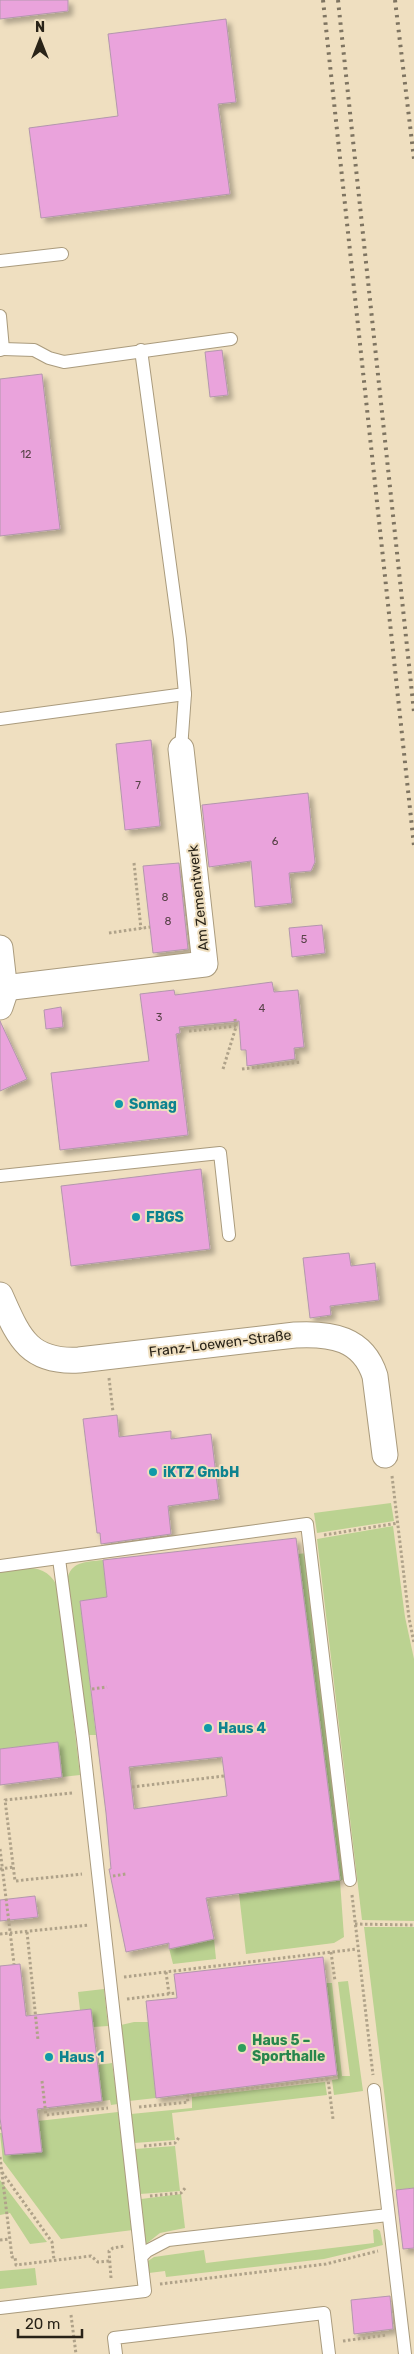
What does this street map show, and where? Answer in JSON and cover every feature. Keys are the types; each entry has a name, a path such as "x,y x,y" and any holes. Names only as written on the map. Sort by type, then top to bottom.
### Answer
{"street":[{"name":"Am Zementwerk","path":"2,997 206,964 181,749"},
{"path":"0,948 2,997"},
{"name":"Franz-Loewen-Straße","path":"0,1295 18,1335 24,1342 42,1353 58,1359 79,1360 295,1334 326,1334 340,1337 359,1350 372,1368 385,1455"}],"lane":[{"path":"0,261 62,254"},
{"path":"0,316 2,350 34,350 49,358 64,362 231,339"},
{"path":"141,350 170,556 185,694 181,749"},
{"path":"0,719 185,694"},
{"path":"0,1176 220,1153 229,1235"},
{"path":"0,1566 307,1524 350,1880"},
{"path":"0,2308 145,2291 88,1791 58,1559"},
{"path":"374,2090 405,2354"},
{"path":"141,2251 146,2251 157,2244 177,2238 388,2215"},
{"path":"116,2354 114,2338 324,2313 328,2348"}],"path":[{"path":"134,863 141,929"},
{"path":"109,933 150,928"},
{"path":"223,1069 236,1026 235,1020"},
{"path":"189,1031 236,1026"},
{"path":"242,1069 301,1062"},
{"path":"110,1387 113,1412"},
{"path":"385,1455 391,1466 408,1618 414,1643"},
{"path":"308,1537 398,1522"},
{"path":"132,1787 224,1776"},
{"path":"0,1801 88,1791"},
{"path":"5,1800 15,1882 97,1872"},
{"path":"0,1849 14,1964"},
{"path":"1,1868 14,1867"},
{"path":"350,1880 374,2090"},
{"path":"0,1934 103,1924"},
{"path":"355,1924 414,1925"},
{"path":"27,1932 38,2040"},
{"path":"109,1978 357,1949"},
{"path":"331,1952 335,1981"},
{"path":"166,1972 169,1994"},
{"path":"111,2000 176,1993"},
{"path":"42,2081 46,2115 188,2102 187,2096 328,2079 333,2119"},
{"path":"128,2148 175,2143 180,2136"},
{"path":"0,2157 9,2239 12,2257 15,2257 16,2264 91,2256 98,2262 109,2261"},
{"path":"1,2170 52,2242 54,2260"},
{"path":"134,2197 181,2193 186,2187"},
{"path":"0,2240 9,2239"},
{"path":"144,2286 326,2264 392,2246"},
{"path":"113,2295 109,2251 113,2248 141,2251"},
{"path":"70,2301 76,2354"},
{"path":"328,2348 402,2334"}],"green space":[{"path":"391,1503 394,1521 317,1533 314,1513"},
{"path":"393,1526 405,1617 414,1659 414,1921 362,1920 317,1539"},
{"path":"307,1553 344,1879 340,1881 344,1937 334,1943 246,1954 239,1894 340,1880 298,1554"},
{"path":"103,1560 107,1597 80,1601 96,1735 86,1735 67,1581 69,1574 75,1566 85,1562"},
{"path":"28,1568 38,1569 47,1573 58,1589 80,1775 62,1777 58,1742 0,1749 0,1572"},
{"path":"364,1927 414,1927 414,2188 396,2190"},
{"path":"214,1939 216,1959 173,1964 169,1948"},
{"path":"348,1981 363,2091 334,2095 332,2080 338,2079 326,1983 332,1983 342,2076 350,2076 338,1982"},
{"path":"104,1989 108,2026 93,2027 91,2009 80,2010 78,1992"},
{"path":"134,2022 148,2022 156,2098 129,2101 121,2025"},
{"path":"112,2063 118,2104 111,2105 110,2100 102,2101 98,2065"},
{"path":"325,2082 327,2095 172,2113 175,2140 134,2143 131,2114 192,2108 192,2097"},
{"path":"118,2112 133,2230 61,2239 3,2161 0,2133 2,2133 5,2155 42,2152 38,2121"},
{"path":"175,2146 180,2191 140,2194 135,2149"},
{"path":"0,2180 47,2242 30,2244 10,2213 0,2215"},
{"path":"181,2194 185,2228 160,2233 146,2244 141,2199"},
{"path":"377,2229 380,2231 383,2245 324,2259 166,2277 165,2271 149,2273 148,2261 154,2257 204,2250 206,2263 374,2243 373,2230"},
{"path":"35,2268 37,2285 0,2289 0,2271"}],"building":[{"path":"0,0 68,0 68,11 0,19"},
{"path":"226,19 236,102 218,104 230,194 41,218 29,128 118,116 108,34"},
{"path":"222,350 228,395 210,397 205,352"},
{"path":"42,374 60,529 0,536 0,379"},
{"path":"151,740 160,826 125,830 116,744"},
{"path":"308,793 315,862 311,871 289,873 292,903 255,907 251,861 209,867 202,805"},
{"path":"179,863 188,949 153,953 143,866"},
{"path":"322,925 325,953 292,957 289,928"},
{"path":"272,982 274,992 298,990 304,1047 294,1048 295,1059 247,1066 246,1050 241,1050 239,1021 179,1027 180,1033 176,1034 188,1135 60,1150 51,1073 149,1061 140,994 174,990 175,995"},
{"path":"61,1007 63,1027 46,1029 44,1010"},
{"path":"0,1021 27,1079 0,1091"},
{"name":"FBGS","path":"201,1169 210,1249 71,1266 61,1186"},
{"path":"349,1253 351,1266 375,1263 379,1300 330,1306 331,1315 310,1318 303,1258"},
{"name":"iKTZ GmbH","path":"117,1415 119,1437 171,1431 171,1439 211,1434 219,1499 168,1506 171,1534 101,1544 100,1533 97,1533 83,1419"},
{"name":"Haus 4","path":"296,1538 340,1880 206,1898 214,1939 169,1949 169,1943 126,1952 109,1869 111,1869 106,1813 80,1601 107,1597 103,1560","holes":["222,1757 227,1796 134,1809 129,1767"]},
{"path":"58,1742 62,1777 0,1785 0,1749"},
{"path":"35,1896 38,1917 0,1921 0,1900"},
{"name":"Haus 5 – Sporthalle","path":"323,1957 337,2075 156,2098 146,2001 177,1998 174,1974"},
{"name":"Haus 1","path":"20,1964 26,2016 91,2009 102,2101 37,2109 42,2152 5,2155 0,2118 0,1966"},
{"path":"414,2188 414,2248 403,2249 396,2190"},
{"path":"390,2296 393,2329 354,2334 351,2300"}],"railway":[{"path":"323,0 414,846"},
{"path":"338,0 414,712"},
{"path":"395,0 414,159"}],"place":[{"name":"Somag","path":"119,1104"},
{"name":"FBGS","path":"136,1217"},
{"name":"iKTZ GmbH","path":"153,1472"},
{"name":"Haus 4","path":"208,1728"},
{"name":"Haus 5 – Sporthalle","path":"242,2048"},
{"name":"Haus 1","path":"49,2057"}]}
